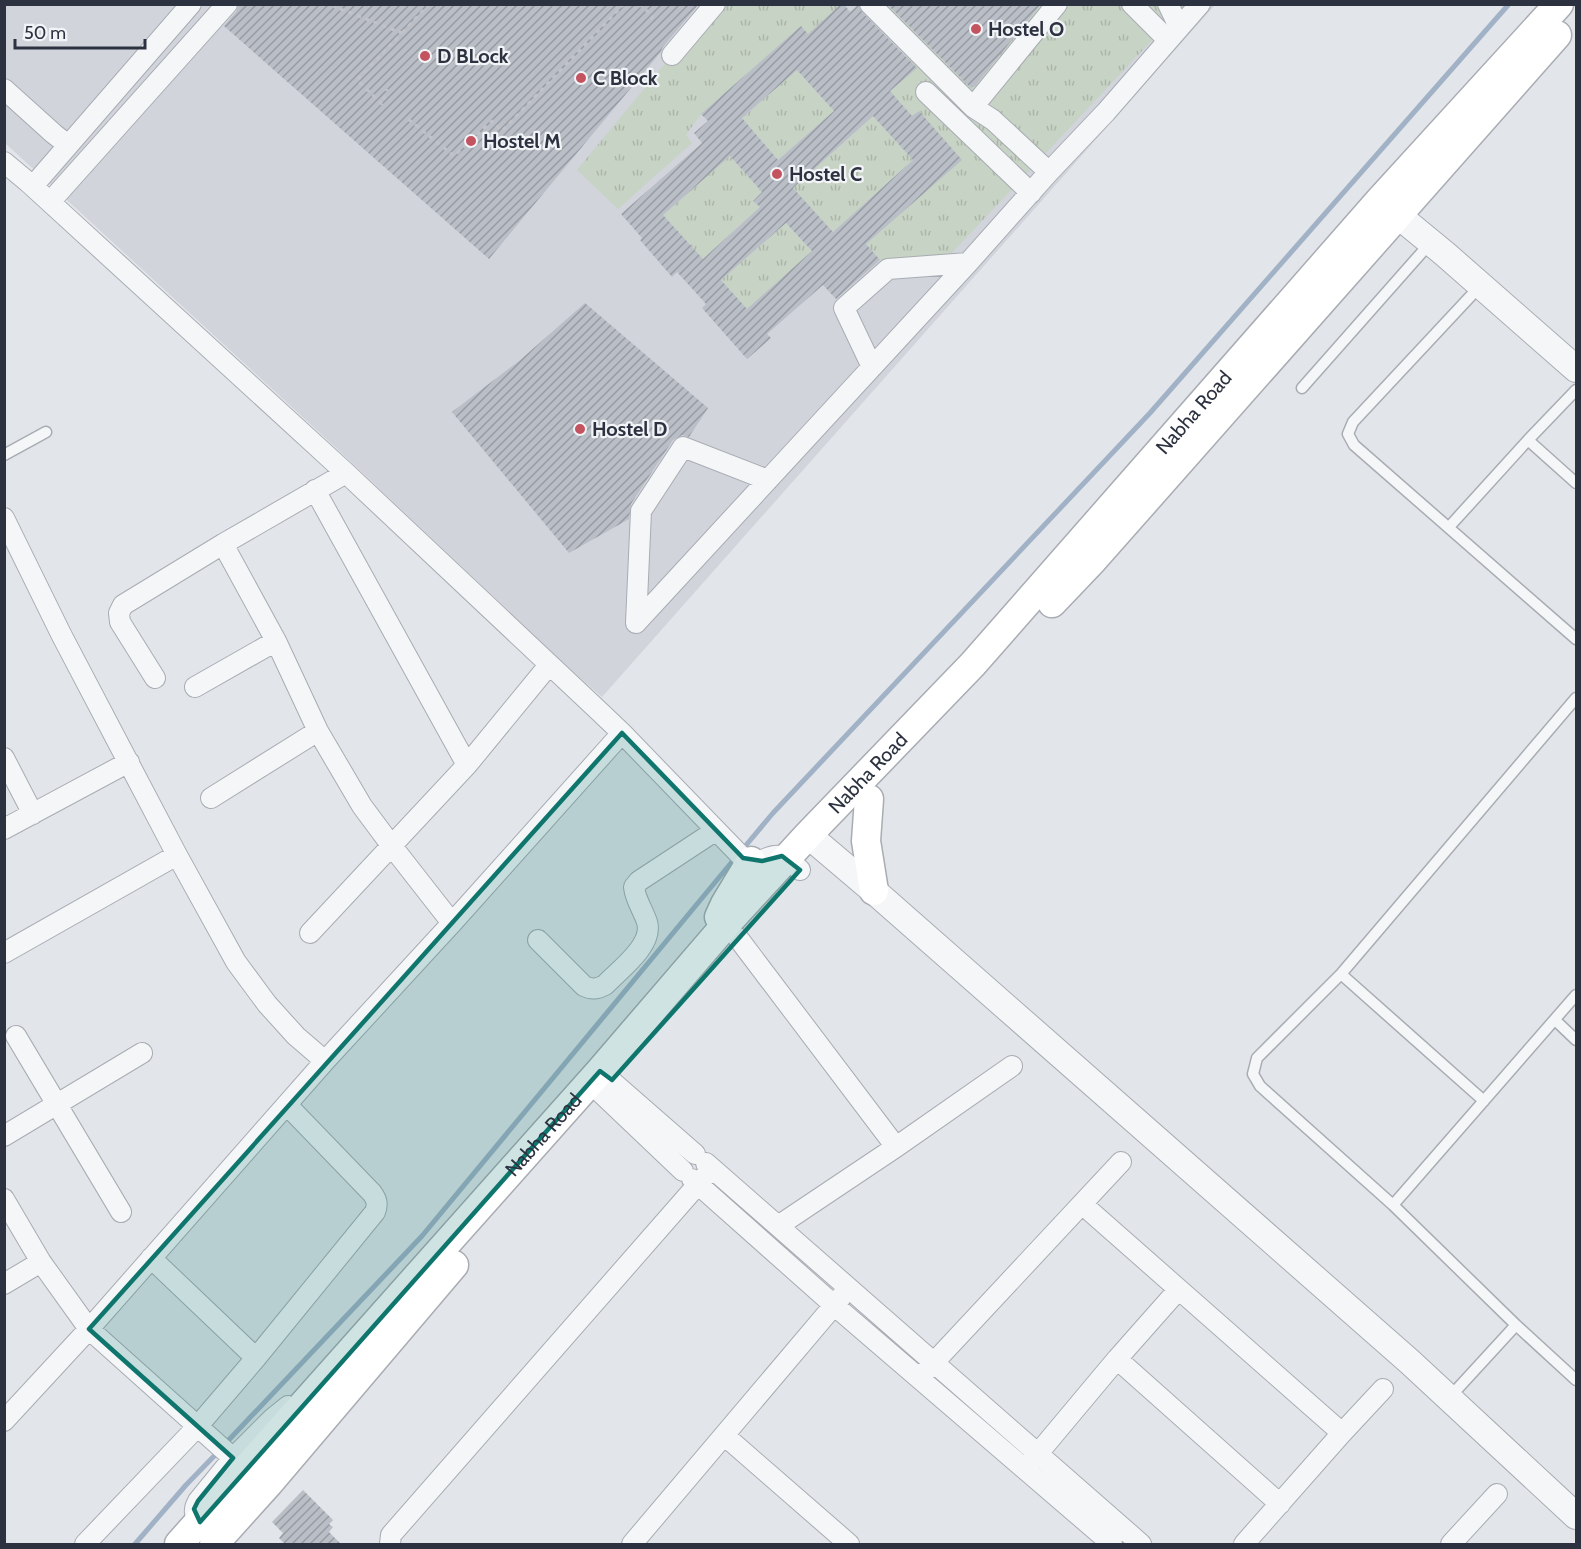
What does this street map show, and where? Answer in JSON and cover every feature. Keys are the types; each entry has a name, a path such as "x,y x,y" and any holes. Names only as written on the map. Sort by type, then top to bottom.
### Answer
{"main road":[{"name":"Nabha Road","path":"816,842 869,799 1389,207 1558,4"},
{"name":"Nabha Road","path":"1389,207 1576,13"},
{"name":"Nabha Road","path":"207,1533 313,1394 600,1082 974,664 1054,586"},
{"path":"869,799 866,841 874,891"},
{"path":"726,939 717,924 743,856"},
{"name":"Nabha Road","path":"179,1545 207,1533 269,1483 600,1082"}],"street":[{"path":"33,186 191,4"},
{"path":"50,202 227,4"},
{"path":"672,55 715,4"},
{"path":"870,4 973,107 993,120 1049,172"},
{"path":"973,107 1058,4"},
{"path":"1132,4 1174,34"},
{"path":"1168,4 1174,34"},
{"path":"768,480 683,447 641,511 636,623 969,263 1200,4"},
{"path":"4,89 68,145"},
{"path":"926,92 1031,193"},
{"path":"4,162 346,473 622,733 743,856 762,861 772,856 782,856 794,865"},
{"path":"1389,207 1576,369"},
{"path":"873,367 844,308 888,269 969,263"},
{"path":"155,678 120,622 119,613 123,605 346,473"},
{"path":"315,490 467,765"},
{"path":"4,518 62,636 236,962 267,1004 296,1036 325,1061"},
{"path":"223,544 276,641 318,731 362,806 452,923"},
{"path":"195,687 276,641"},
{"path":"310,933 467,765 549,665"},
{"path":"211,798 318,731"},
{"path":"4,1421 622,733"},
{"path":"4,758 33,814"},
{"path":"4,829 129,762"},
{"path":"538,940 584,986 597,988 605,984 647,938 648,924 634,893 634,887 639,881 716,831"},
{"path":"816,842 1410,1362 1576,1516"},
{"path":"4,953 177,855"},
{"path":"726,939 896,1147"},
{"path":"16,1036 122,1212"},
{"path":"4,1136 142,1053"},
{"path":"778,1226 1012,1066"},
{"path":"600,1082 704,1162 1141,1545"},
{"path":"600,1082 691,1178 835,1306 1112,1545"},
{"path":"85,1545 197,1427 375,1212 377,1205 372,1192 287,1106"},
{"path":"390,1545 391,1534 704,1162"},
{"path":"920,1379 1121,1162"},
{"path":"4,1199 41,1262 89,1329 225,1451"},
{"path":"1082,1204 1342,1433"},
{"path":"151,1258 256,1358"},
{"path":"4,1284 41,1262"},
{"path":"632,1545 848,1288"},
{"path":"1024,1469 1178,1290"},
{"path":"1117,1359 1280,1504"},
{"path":"1244,1545 1383,1389"},
{"path":"207,1533 195,1516 194,1509 225,1451 280,1411 313,1394"},
{"path":"725,1436 826,1538 849,1545"},
{"path":"1458,1542 1497,1494"}],"lane":[{"path":"1302,388 1431,242"},
{"path":"1481,285 1353,422 1348,434 1354,445 1576,639"},
{"path":"1449,527 1576,390"},
{"path":"4,455 45,432"},
{"path":"1528,440 1576,483"},
{"path":"1576,698 1341,974 1257,1058 1253,1074 1260,1086 1393,1205 1576,1380"},
{"path":"1341,974 1484,1101"},
{"path":"1393,1205 1576,995"},
{"path":"1554,1020 1576,1040"},
{"path":"1448,1398 1516,1325"}],"path":[{"path":"337,4 335,7 402,33"},
{"path":"387,88 382,104 357,80 429,4"},
{"path":"408,119 454,156 492,121 502,131 624,4"},
{"path":"639,4 653,15 648,24"}],"highlighted area":[{"path":"622,733 743,858 762,861 782,856 800,870 612,1080 600,1071 200,1522 194,1509 198,1501 233,1458 89,1329"}],"shaded area":[{"path":"4,5 1215,5 602,697 5,143"}],"green space":[{"path":"720,5 841,5 815,42 800,27 701,114 686,135 692,143 618,209 577,170 672,55"},
{"path":"863,5 1185,5 950,255 883,263 866,244 961,160 919,111 912,116 890,91 911,73 902,63 909,56"},
{"path":"797,70 834,111 778,160 742,118"},
{"path":"873,116 913,160 833,232 793,188"},
{"path":"730,156 762,192 753,200 760,207 703,259 663,215"},
{"path":"786,223 812,251 747,309 721,280"}],"building":[{"name":"Hostel M","path":"239,4 699,4 489,259 224,26 236,12"},
{"name":"Hostel C","path":"841,4 844,4 850,12 858,5 862,12 917,68 890,91 912,116 919,111 962,160 866,244 880,260 836,299 823,285 767,334 771,338 747,359 702,308 706,304 677,272 672,277 621,214 702,143 694,133 708,121 701,114 801,26 808,34","holes":["797,70 834,111 778,160 742,118","873,116 913,160 833,232 793,188","730,156 762,192 753,201 760,207 703,259 663,215","786,223 812,251 747,309 721,280"]},
{"name":"Hostel O","path":"887,4 1041,4 971,88"},
{"name":"Hostel D","path":"585,303 708,408 689,437 682,435 673,440 631,504 629,519 569,553 452,412 519,361"},
{"path":"303,1490 333,1520 329,1524 333,1527 329,1532 342,1545 286,1545 279,1538 283,1533 272,1522"}],"waterway":[{"path":"742,850 773,813 1150,413 1509,4"},
{"path":"224,1445 422,1236 736,857"},
{"path":"135,1544 218,1452"}],"place":[{"name":"Hostel O","path":"976,29"},
{"name":"D BLock","path":"425,56"},
{"name":"C Block","path":"581,78"},
{"name":"Hostel M","path":"471,141"},
{"name":"Hostel C","path":"777,174"},
{"name":"Hostel D","path":"580,429"}]}
